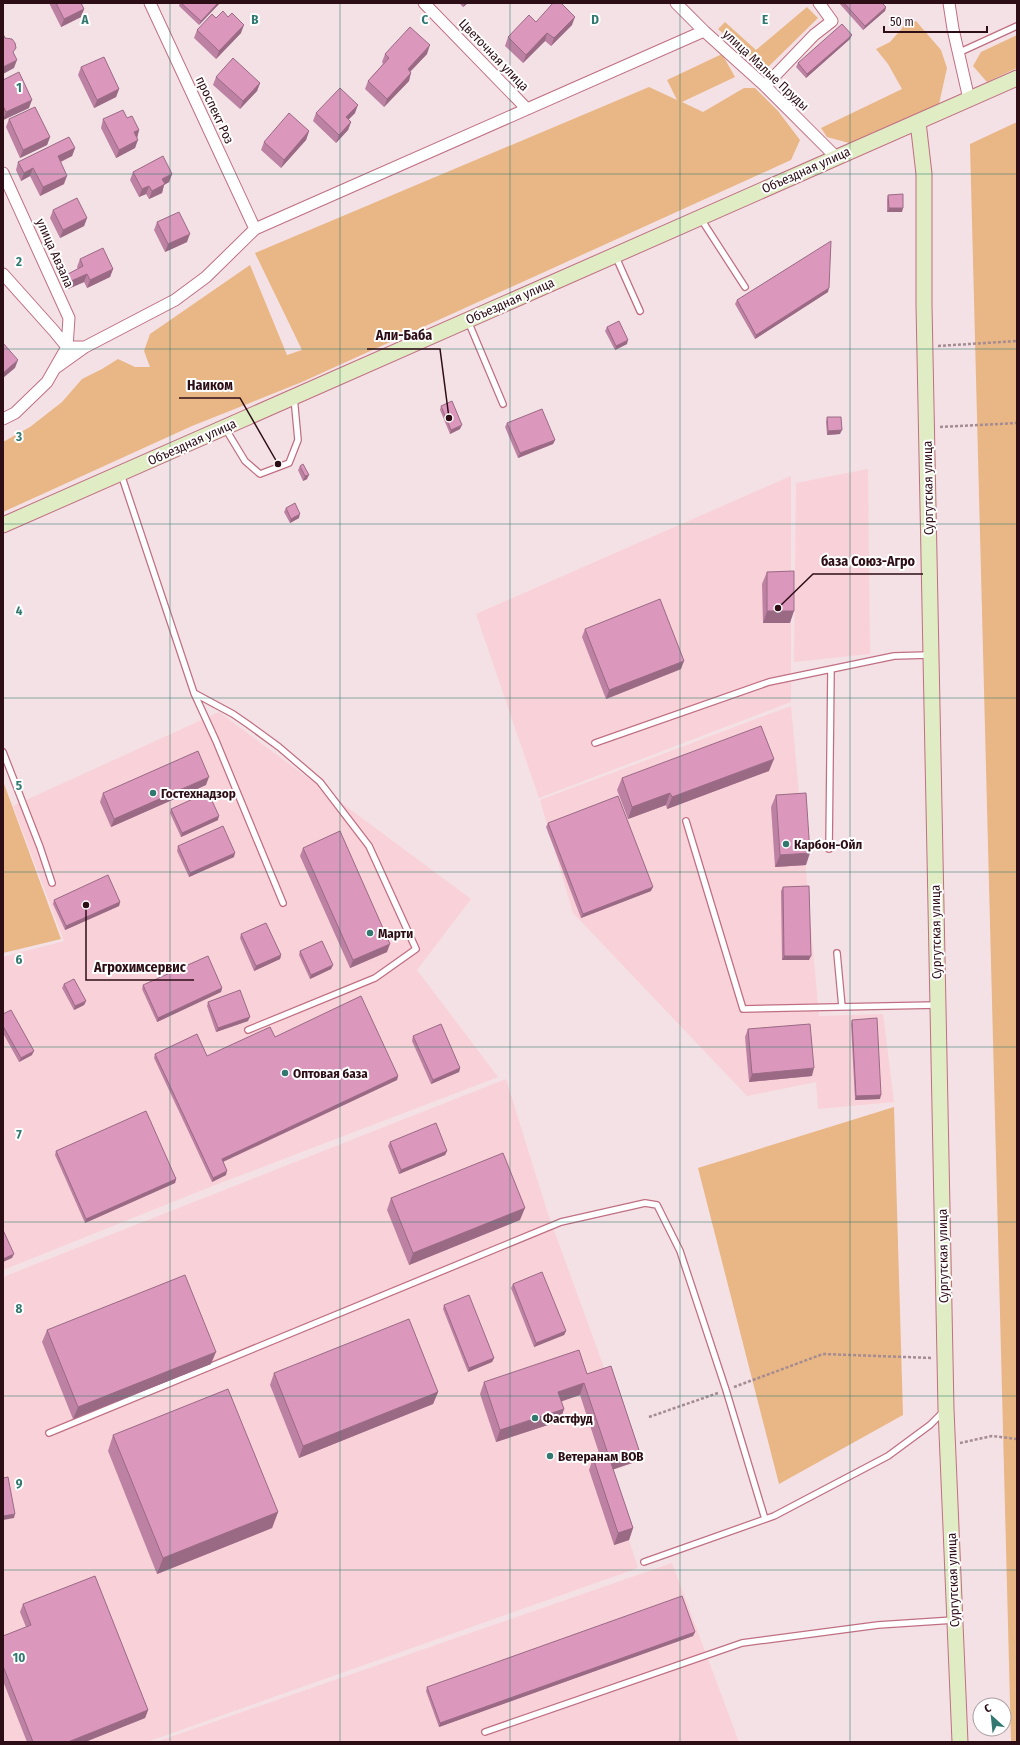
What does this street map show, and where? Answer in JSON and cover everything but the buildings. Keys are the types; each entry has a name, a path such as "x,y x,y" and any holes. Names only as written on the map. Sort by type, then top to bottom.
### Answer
{"street":[{"name":"проспект Роз","path":"150,3 255,229"},
{"name":"Цветочная улица","path":"424,3 527,109"},
{"name":"улица Малые Пруды","path":"676,3 704,31 765,86 836,157"},
{"path":"765,86 814,35 832,21 819,3"},
{"path":"949,3 953,29 969,99"},
{"path":"55,369 85,348 175,300 206,277 255,229 704,31"},
{"name":"Объездная улица","path":"3,525 1017,78"},
{"name":"Сургутская улица","path":"918,122 924,174 925,347 946,1409 960,1742"},
{"name":"улица Авзала","path":"3,173 69,318 67,347"},
{"path":"3,274 67,347 85,348"},
{"path":"3,420 16,412 47,382 67,347"}],"lane":[{"path":"958,53 1017,26"},
{"path":"700,217 745,287"},
{"path":"615,255 640,311"},
{"path":"468,320 503,404"},
{"path":"224,427 245,461 260,474 289,463 298,440 294,397"},
{"path":"121,473 194,693 216,741 283,903"},
{"path":"595,744 769,682 894,656 931,655"},
{"path":"829,849 831,669"},
{"path":"194,693 233,714 249,725 279,747 320,782 369,846 416,949 375,978 248,1030"},
{"path":"3,752 40,847 52,883"},
{"path":"686,821 743,1009 938,1005"},
{"path":"837,954 842,1007"},
{"path":"49,1433 561,1222 645,1203 657,1205 680,1251 726,1390 765,1519"},
{"path":"644,1562 765,1519 888,1456 930,1425 946,1409"},
{"path":"485,1732 742,1643 878,1625 954,1620"}],"path":[{"path":"925,347 1017,342"},
{"path":"927,428 1017,423"},
{"path":"649,1418 823,1354 945,1359"},
{"path":"947,1445 992,1436 1017,1439"}],"shaded area":[{"path":"807,7 818,18 765,70 718,29 725,22 756,50"},
{"path":"916,21 941,50 947,68 939,104 849,143 827,137 821,128 902,89 888,64 876,49 890,42 904,26"},
{"path":"1017,35 1017,68 987,82 973,66 981,52"},
{"path":"722,54 735,77 682,102 703,112 744,88 755,88 778,111 800,140 791,160 302,382 192,426 3,512 3,442 30,427 62,402 82,379 118,359 135,367 150,367 144,351 150,334 250,265 287,355 302,350 255,253 649,87 677,100 667,80"},
{"path":"1017,122 1017,1742 1011,1742 1012,1697 1010,1697 970,144"},
{"path":"868,469 870,654 794,662 796,483"},
{"path":"791,476 791,702 539,798 476,614"},
{"path":"791,706 819,1016 883,1014 894,1102 818,1109 816,1082 747,1096 573,913 540,800"},
{"path":"219,712 471,899 417,970 498,1077 210,1187 3,1270 3,957 64,941 13,806"},
{"path":"3,781 61,939 3,953"},
{"path":"506,1079 547,1211 640,1461 607,1472 638,1568 147,1742 3,1742 3,1277"},
{"path":"894,1107 903,1415 779,1484 698,1168"},
{"path":"672,1563 739,1742 156,1742"}],"place":[{"name":"Али-Баба","path":"449,418"},
{"name":"Наиком","path":"278,464"},
{"name":"база Союз-Агро","path":"778,608"},
{"name":"Гостехнадзор","path":"153,793"},
{"name":"Карбон-Ойл","path":"786,844"},
{"name":"Агрохимсервис","path":"86,905"},
{"name":"Марти","path":"370,933"},
{"name":"Оптовая база","path":"285,1073"},
{"name":"Фастфуд","path":"535,1418"},
{"name":"Ветеранам ВОВ","path":"550,1456"}]}
